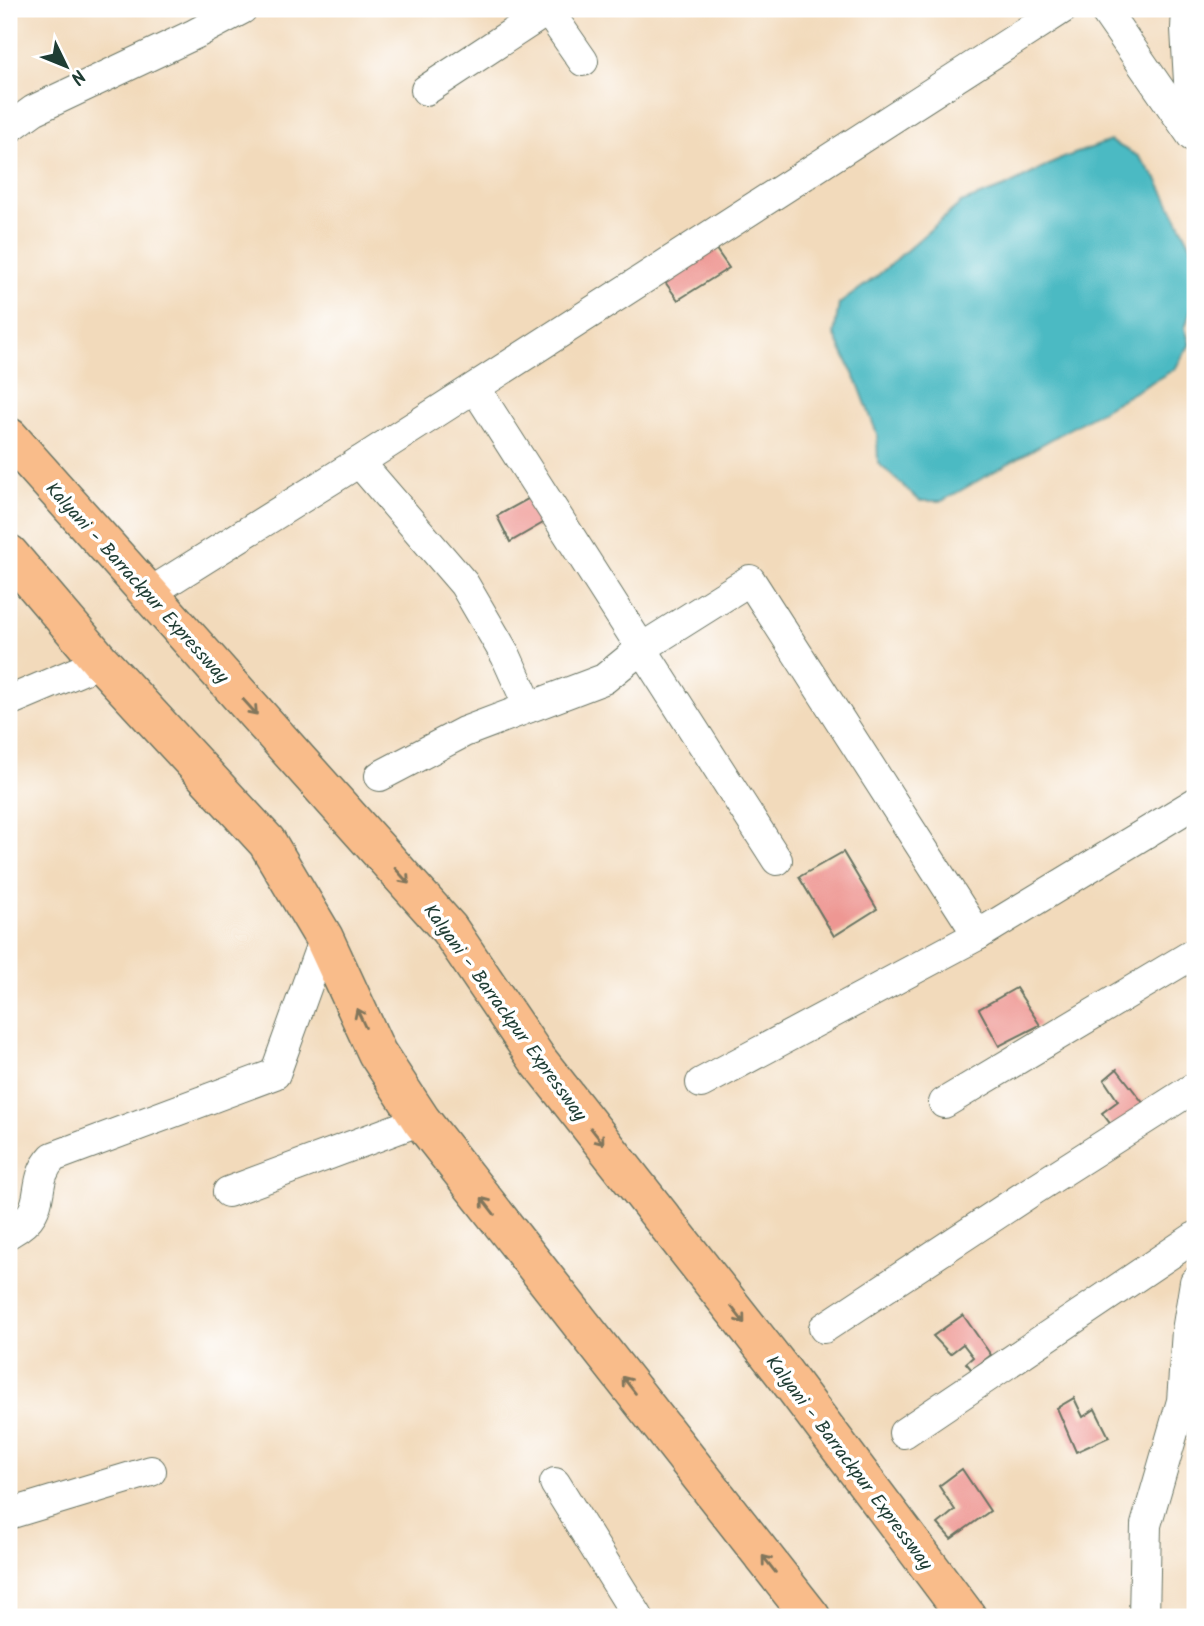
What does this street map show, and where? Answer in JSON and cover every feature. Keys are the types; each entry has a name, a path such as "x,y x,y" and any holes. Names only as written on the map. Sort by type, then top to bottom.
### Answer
{"highway":[{"name":"Kalyani - Barrackpur Expressway","path":"9,437 449,929 537,1059 782,1372 967,1617"},
{"path":"9,554 101,662 267,842 324,939 377,1053 421,1120 811,1617"}],"street":[{"path":"9,128 34,110 190,21 242,9"},
{"path":"426,90 547,9 583,61"},
{"path":"148,594 475,388 1062,9"},
{"path":"1104,9 1194,141"},
{"path":"1188,9 1186,29 1194,141"},
{"path":"475,388 777,860"},
{"path":"359,462 464,584 506,656 529,707"},
{"path":"380,776 464,732 604,679 642,648 750,580 978,935"},
{"path":"9,701 101,662"},
{"path":"701,1083 978,935 1195,803"},
{"path":"9,1233 29,1218 35,1208 39,1198 41,1173 53,1157 275,1074 324,939"},
{"path":"944,1103 1195,953"},
{"path":"824,1328 1195,1087"},
{"path":"228,1192 421,1120"},
{"path":"904,1433 1195,1237"},
{"path":"1144,1617 1146,1525 1189,1398 1187,1331 1195,1282"},
{"path":"9,1514 150,1471"},
{"path":"555,1483 638,1617"}],"water":[{"path":"1110,141 1138,156 1157,179 1195,253 1195,297 1185,328 1190,344 1175,369 942,501 920,501 878,463 877,434 859,386 834,334 839,304 876,277 961,203 1005,187 1063,158"}],"building":[{"path":"711,242 729,268 678,300 660,275"},
{"path":"535,495 550,519 510,542 497,516"},
{"path":"843,852 877,909 834,936 799,877"},
{"path":"1016,988 1040,1025 999,1046 979,1009"},
{"path":"1117,1069 1147,1108 1116,1131 1102,1113 1118,1101 1104,1080"},
{"path":"963,1315 991,1355 972,1370 966,1363 973,1357 963,1344 950,1354 933,1336"},
{"path":"1074,1398 1083,1417 1095,1409 1109,1437 1076,1452 1057,1408"},
{"path":"962,1469 990,1511 951,1539 938,1524 955,1510 939,1486"}]}
